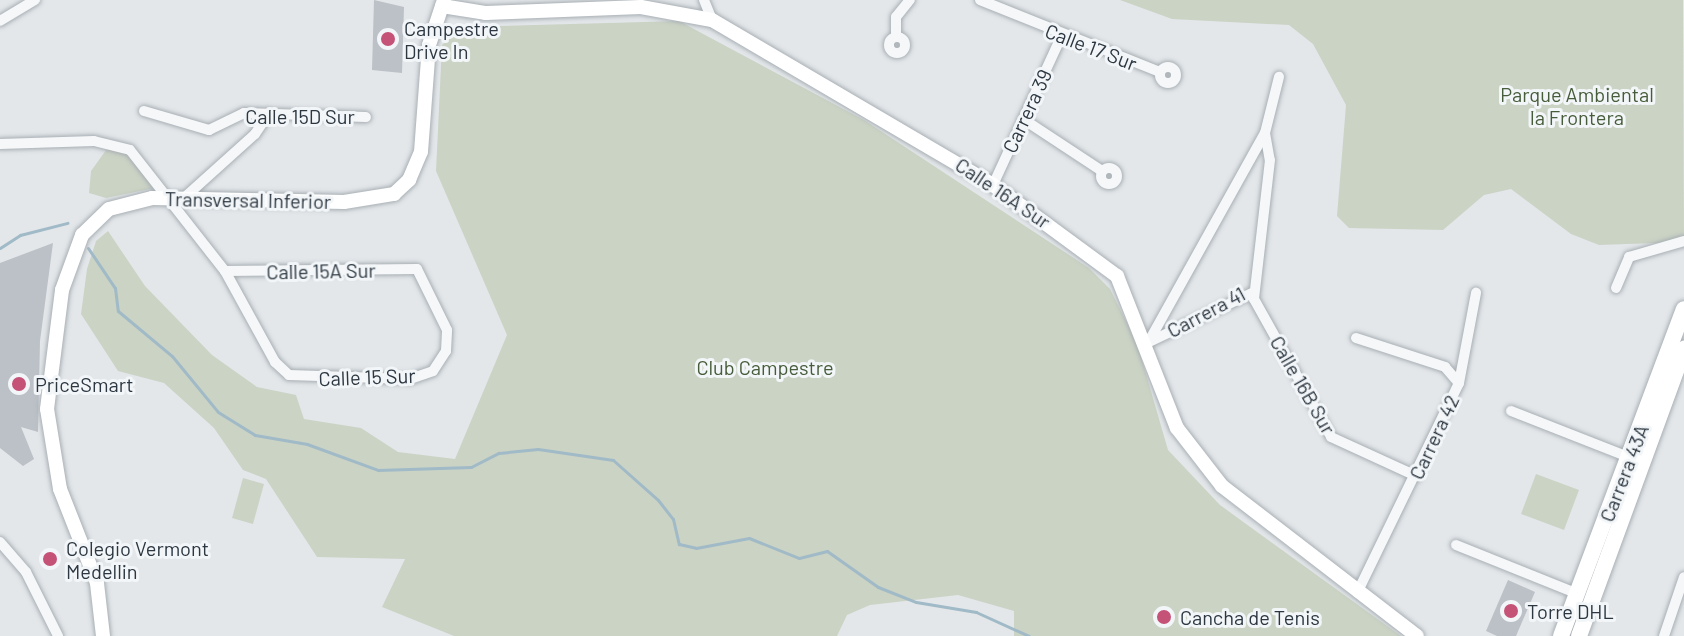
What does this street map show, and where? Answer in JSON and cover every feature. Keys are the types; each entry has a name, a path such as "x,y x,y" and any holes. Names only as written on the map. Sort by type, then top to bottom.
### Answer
{"main road":[{"name":"Carrera 43A","path":"1561,636 1680,331 1684,309"},
{"name":"Carrera 43A","path":"1579,636 1684,349"}],"street":[{"path":"0,21 35,0"},
{"path":"704,0 712,20"},
{"path":"896,37 896,17 910,0"},
{"name":"Calle 17 Sur","path":"980,0 1061,37 1160,72"},
{"name":"Calle 16A Sur","path":"438,2 486,13 641,7 712,20 993,185 1117,276 1148,343 1161,391 1196,456 1239,503 1417,636"},
{"name":"Transversal Inferior","path":"103,636 97,583 52,454 49,365 62,290 82,235 109,209 159,193 185,197 344,202 394,194 409,180 421,152 429,45 438,2"},
{"path":"429,45 466,6"},
{"name":"Carrera 39","path":"993,185 1061,37"},
{"name":"Carrera 41","path":"1148,343 1265,133 1279,77"},
{"name":"Calle 15D Sur","path":"144,111 209,130 239,114 366,117"},
{"path":"185,197 255,134 269,113"},
{"path":"1023,119 1102,171"},
{"name":"Carrera 41","path":"1148,343 1252,293 1270,160 1265,133"},
{"path":"0,144 114,143 142,160 159,193 225,271"},
{"path":"205,197 206,180"},
{"path":"1616,288 1629,257 1684,241"},
{"name":"Calle 15A Sur","path":"225,271 417,269 447,330 441,363"},
{"name":"Calle 15 Sur","path":"225,271 275,362 289,375 410,379 441,363"},
{"name":"Calle 16B Sur","path":"1252,293 1331,437 1416,476"},
{"path":"1459,383 1476,293"},
{"name":"Carrera 42","path":"1356,338 1445,367 1459,383 1357,593"},
{"path":"1511,411 1631,458"},
{"path":"0,542 26,572 58,636"},
{"path":"1456,545 1578,594"},
{"path":"1664,636 1684,577"}],"green space":[{"name":"Parque Ambiental la Frontera","path":"1120,0 1683,0 1684,242 1599,245 1571,234 1511,189 1484,195 1443,230 1349,228 1337,216 1346,105 1313,44 1289,25 1172,19"},
{"name":"Club Campestre","path":"679,21 864,120 1089,268 1110,289 1137,343 1168,450 1220,505 1401,636 1014,636 1014,611 958,595 870,605 847,615 837,636 454,636 382,607 405,559 317,557 266,479 243,470 214,428 164,383 118,371 81,314 87,269 96,241 108,231 145,286 212,355 257,387 296,395 304,419 361,428 398,452 455,459 507,335 436,171 442,45 461,27"},
{"path":"109,146 129,153 155,188 106,198 89,193 91,171"},
{"path":"1536,474 1579,490 1564,530 1521,514"},
{"path":"243,478 264,484 253,524 232,518"}],"building":[{"name":"Campestre Drive In","path":"374,0 404,7 402,73 372,70"},
{"name":"PriceSmart","path":"53,243 40,341 38,432 21,427 34,459 23,466 0,448 0,263"},
{"name":"Torre DHL","path":"1508,580 1535,592 1516,636 1497,636 1486,631"}],"waterway":[{"path":"0,248 20,235 67,223"},
{"path":"88,248 115,288 118,311 172,356 218,412 255,435 307,444 378,470 471,467 499,453 538,449 613,460 658,500 673,519 679,544 696,548 749,538 799,558 827,551 878,587 916,602 976,612 1029,636"}],"place":[{"name":"Campestre Drive In","path":"388,39"},
{"name":"PriceSmart","path":"19,384"},
{"name":"Colegio Vermont Medellin","path":"50,559"},
{"name":"Torre DHL","path":"1511,611"},
{"name":"Cancha de Tenis","path":"1164,617"}]}
